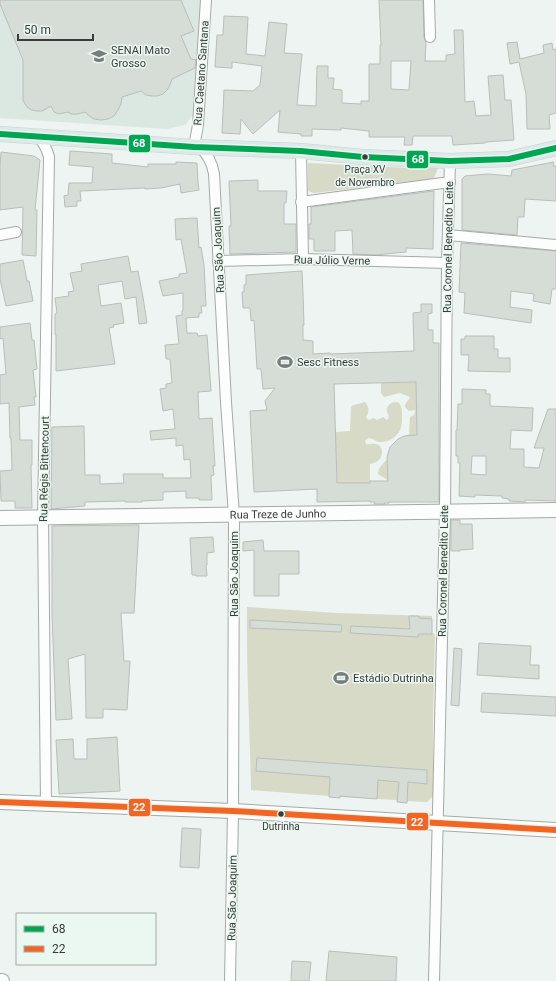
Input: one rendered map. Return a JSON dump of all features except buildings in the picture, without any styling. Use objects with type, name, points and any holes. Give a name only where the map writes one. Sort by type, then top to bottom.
[{"type":"main road","points":[[0,134],[363,157],[450,161],[509,159],[556,148]]},
{"type":"street","name":"Rua Caetano Santana","points":[[197,147],[206,0]]},
{"type":"street","points":[[429,0],[430,37]]},
{"type":"street","name":"Rua Régis Bittencourt","points":[[38,137],[47,149],[49,157],[43,517],[46,804]]},
{"type":"street","name":"Rua São Joaquim","points":[[197,147],[209,158],[214,174],[226,402],[234,515],[233,811],[230,981]]},
{"type":"street","points":[[301,152],[303,259]]},
{"type":"street","name":"Rua Coronel Benedito Leite","points":[[434,981],[445,511],[447,263],[450,161]]},
{"type":"street","points":[[302,202],[450,182]]},
{"type":"street","points":[[0,235],[16,232]]},
{"type":"street","points":[[448,235],[556,245]]},
{"type":"street","name":"Rua Júlio Verne","points":[[218,261],[303,259],[447,263]]},
{"type":"street","name":"Rua Treze de Junho","points":[[0,518],[556,510]]},
{"type":"street","points":[[0,802],[233,811],[556,830]]},
{"type":"shaded area","name":"SENAI Mato Grosso","points":[[0,0],[202,0],[195,112],[185,125],[167,129],[0,118]]},
{"type":"green space","points":[[308,163],[438,168],[434,178],[426,180],[314,193],[308,191]]},
{"type":"green space","points":[[416,382],[417,435],[406,436],[409,434],[410,417],[414,415],[415,410],[409,411],[405,407],[410,397],[400,393],[384,397],[381,393],[381,383]]},
{"type":"green space","points":[[365,402],[368,408],[366,417],[368,420],[374,418],[377,420],[383,417],[387,420],[389,416],[387,412],[388,406],[391,403],[398,402],[402,411],[402,425],[396,436],[385,442],[368,438],[365,441],[366,444],[379,445],[382,449],[379,460],[370,464],[370,483],[337,483],[335,432],[350,431],[351,406]]},
{"type":"green space","points":[[387,460],[389,481],[378,474],[382,464]]},
{"type":"green space","name":"Estádio Dutrinha","points":[[247,607],[337,613],[432,616],[432,633],[435,634],[433,796],[427,802],[407,801],[407,803],[397,802],[397,800],[340,798],[251,790]]},
{"type":"transit line","name":"68","points":[[0,134],[194,147],[301,151],[363,157],[450,161],[509,159],[556,148]]},
{"type":"transit line","name":"22","points":[[0,802],[233,811],[556,830]]},
{"type":"place","name":"SENAI Mato Grosso","points":[[99,56]]},
{"type":"place","name":"Praça XV de Novembro","points":[[365,157]]},
{"type":"place","name":"Sesc Fitness","points":[[285,362]]},
{"type":"place","name":"Estádio Dutrinha","points":[[341,678]]},
{"type":"place","name":"Dutrinha","points":[[281,814]]}]
